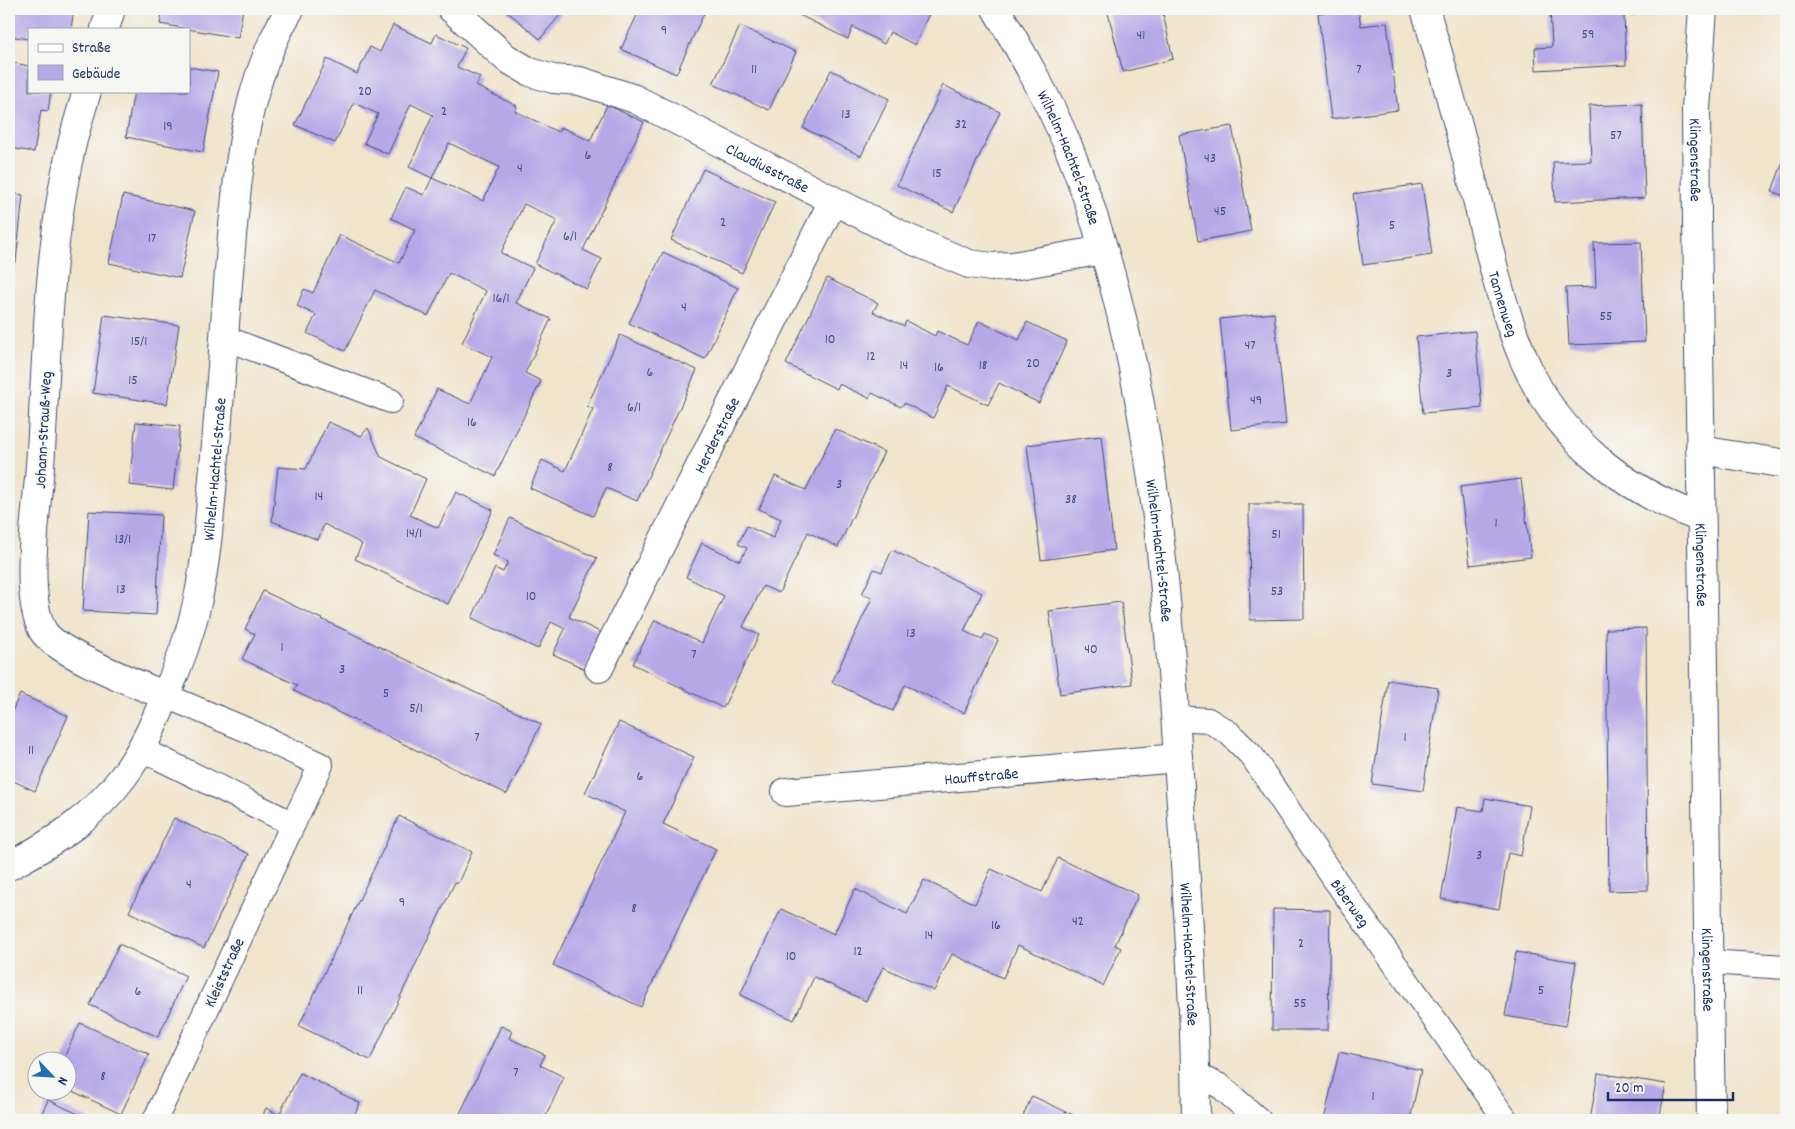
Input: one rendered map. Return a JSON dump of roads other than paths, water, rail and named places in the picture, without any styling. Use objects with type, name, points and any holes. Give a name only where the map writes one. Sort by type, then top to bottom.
[{"type":"street","points":[[105,28],[111,9]]},
{"type":"street","name":"Wilhelm-Hachtel-Straße","points":[[9,866],[74,828],[103,801],[124,776],[141,749],[166,696],[188,638],[197,603],[210,513],[237,186],[250,101],[262,64],[290,9]]},
{"type":"street","name":"Claudiusstraße","points":[[452,9],[506,58],[530,72],[553,79],[580,81],[635,99],[679,119],[907,238],[970,264],[992,267],[1013,266],[1103,250]]},
{"type":"street","name":"Wilhelm-Hachtel-Straße","points":[[996,9],[1056,120],[1083,189],[1103,250],[1121,316],[1150,463],[1176,718],[1189,918],[1196,1120]]},
{"type":"street","name":"Tannenweg","points":[[1425,9],[1453,106],[1499,285],[1525,362],[1543,398],[1571,433],[1603,464],[1634,488],[1668,506],[1701,518]]},
{"type":"street","name":"Klingenstraße","points":[[1703,9],[1696,109],[1711,1120]]},
{"type":"street","name":"Johann-Strauß-Weg","points":[[87,92],[70,154],[57,235],[47,350],[35,546],[34,610],[44,633],[61,646],[120,677],[166,696]]},
{"type":"street","name":"Herderstraße","points":[[600,668],[833,201]]},
{"type":"street","points":[[1700,450],[1786,464]]},
{"type":"street","name":"Hauffstraße","points":[[786,792],[1178,758]]},
{"type":"lane","points":[[225,338],[391,402]]},
{"type":"lane","name":"Kleiststraße","points":[[155,1120],[321,766],[247,730],[166,696]]},
{"type":"lane","name":"Biberweg","points":[[1176,718],[1208,720],[1229,733],[1252,756],[1333,877],[1506,1120]]},
{"type":"lane","points":[[141,749],[293,824]]},
{"type":"lane","points":[[1708,962],[1786,967]]},
{"type":"lane","points":[[1195,1075],[1220,1086],[1259,1120]]}]
